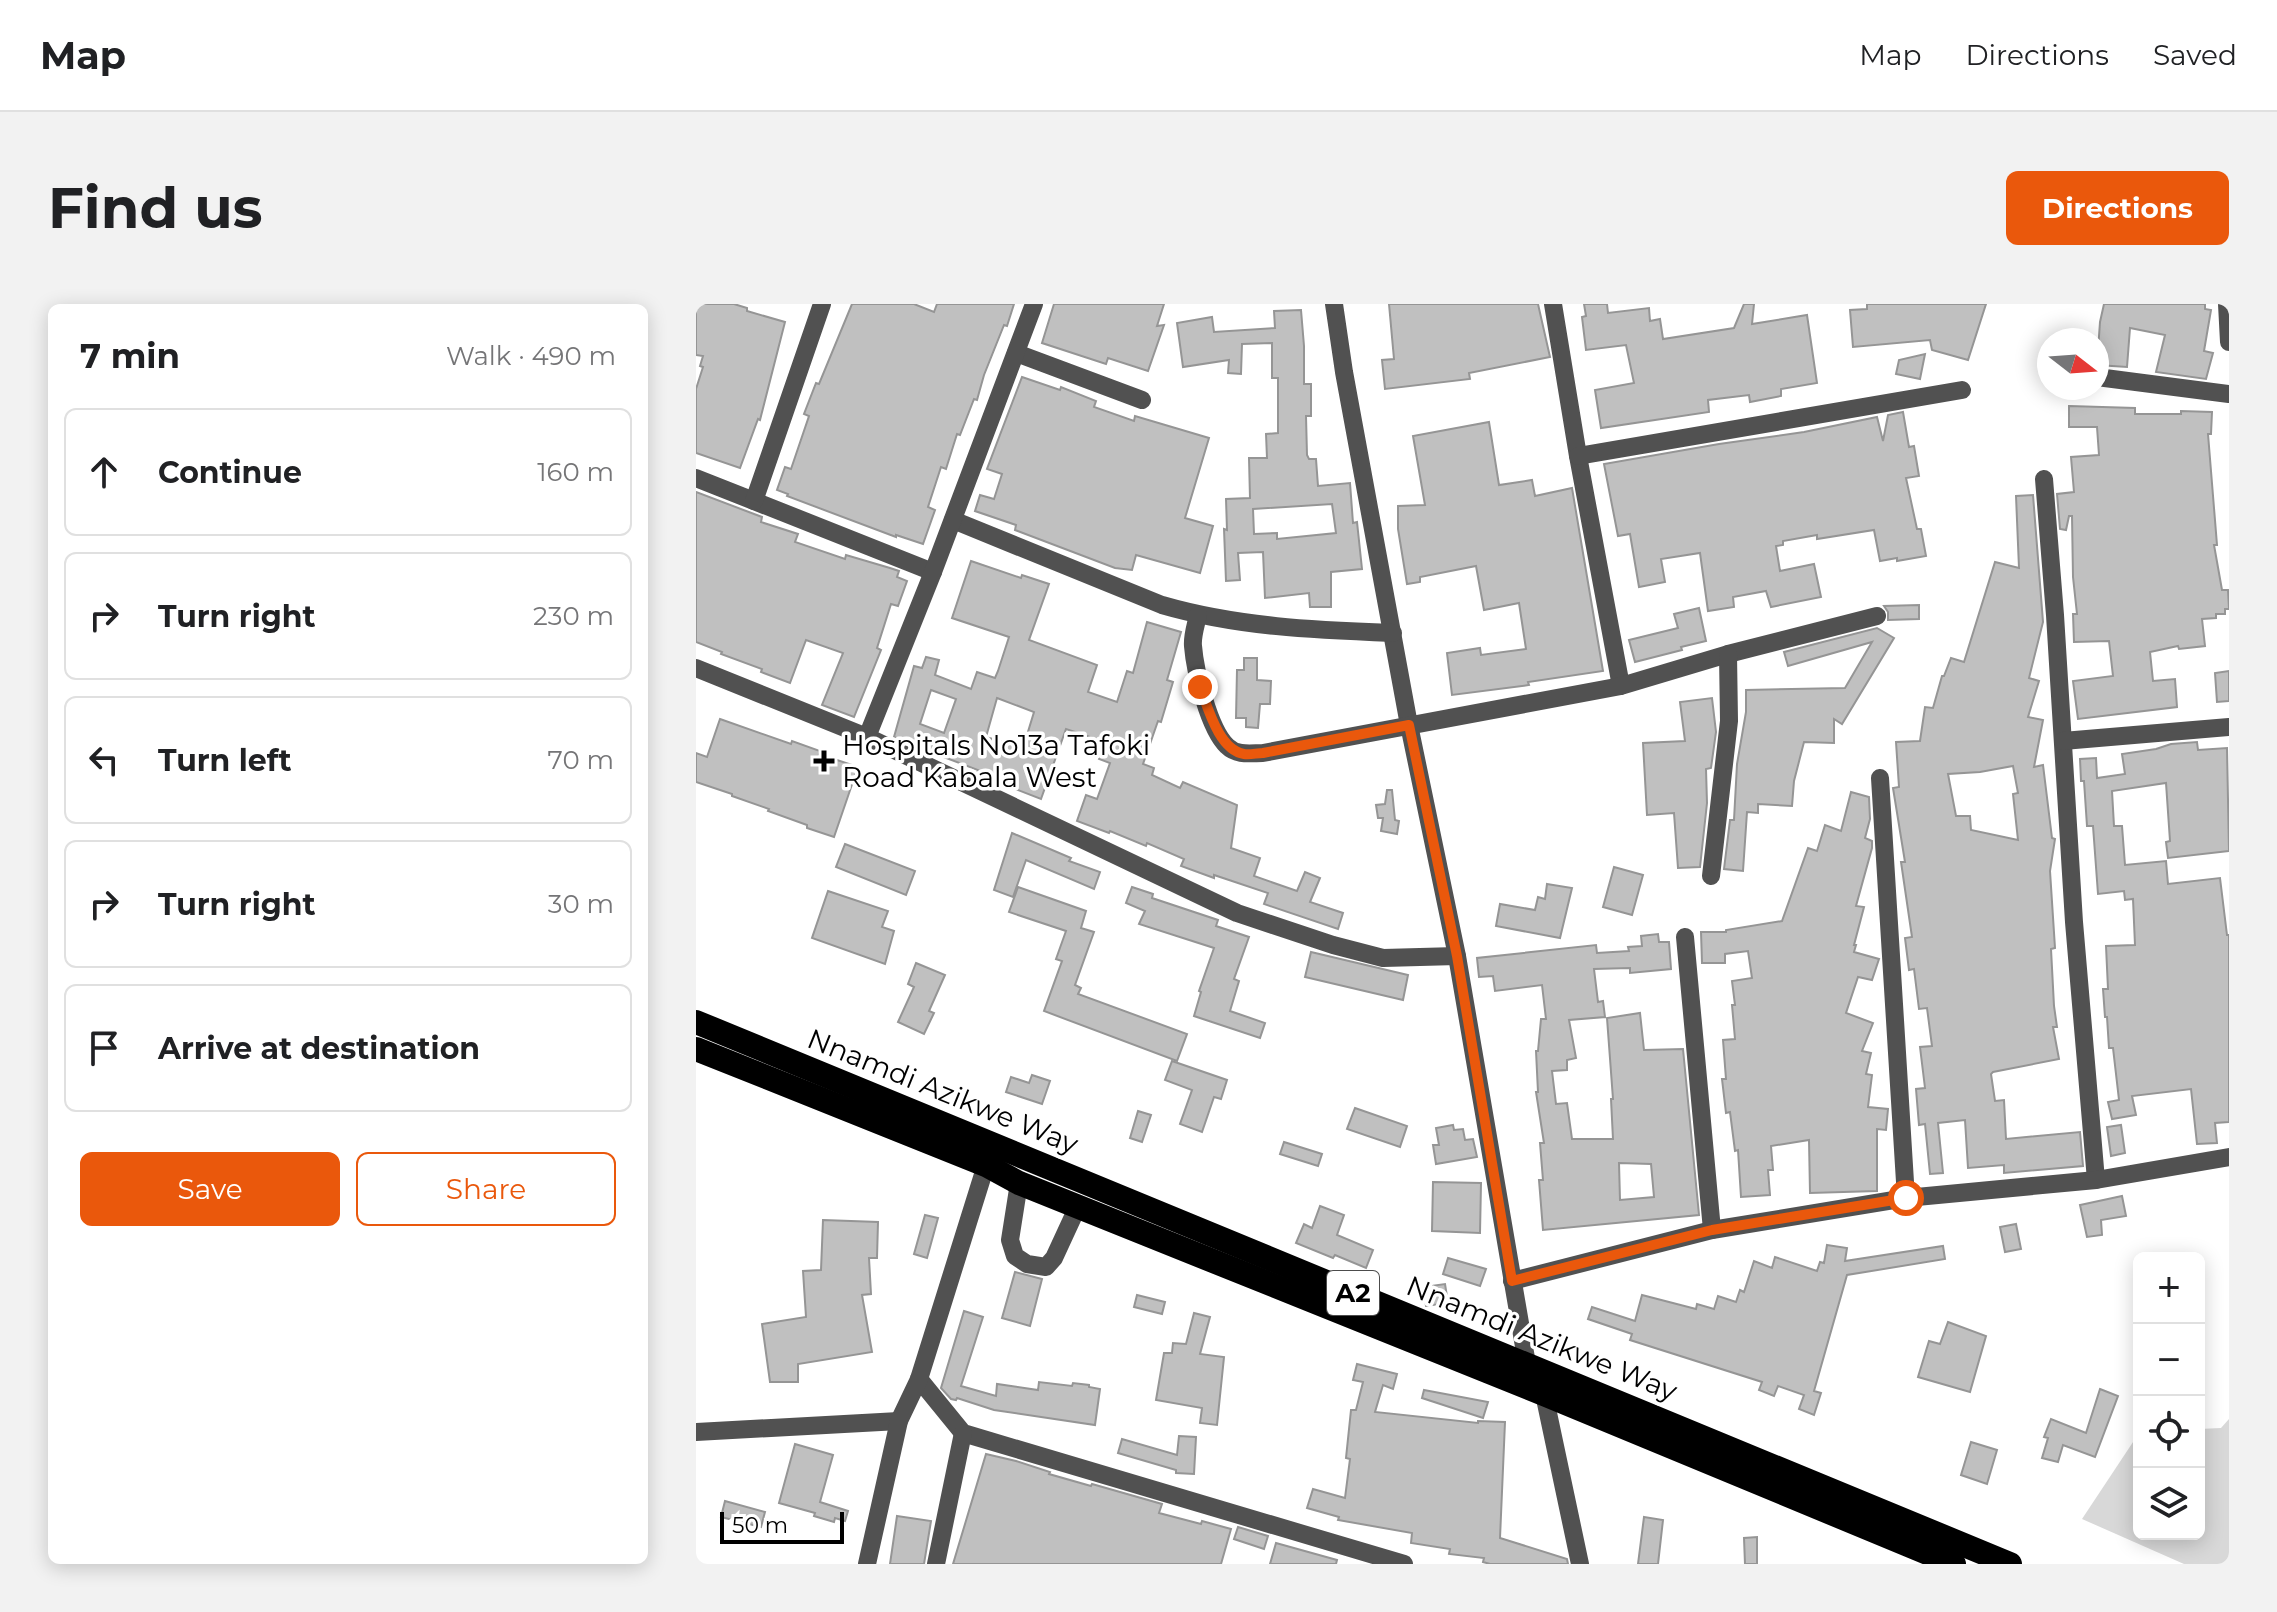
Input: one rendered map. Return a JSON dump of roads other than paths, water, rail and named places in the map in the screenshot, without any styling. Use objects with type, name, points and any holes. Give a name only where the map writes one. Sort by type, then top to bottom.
[{"type":"highway","name":"Nnamdi Azikwe Way","points":[[696,1022],[2010,1564]]},
{"type":"highway","name":"Nnamdi Azikwe Way","points":[[696,1049],[986,1165],[1019,1183],[1544,1394],[1954,1564]]},
{"type":"street","points":[[754,501],[822,304]]},
{"type":"street","points":[[867,737],[1034,304]]},
{"type":"street","points":[[1334,304],[1409,725],[1457,956],[1527,1364]]},
{"type":"street","points":[[1553,304],[1621,686]]},
{"type":"street","points":[[2227,304],[2229,342]]},
{"type":"street","points":[[1016,353],[1142,400]]},
{"type":"street","points":[[2109,379],[2229,394]]},
{"type":"street","points":[[1578,456],[1962,390]]},
{"type":"street","points":[[696,478],[933,572]]},
{"type":"street","points":[[2044,479],[2074,922],[2096,1180]]},
{"type":"street","points":[[953,520],[1162,605],[1198,615],[1285,628],[1393,633]]},
{"type":"street","points":[[1198,615],[1192,643],[1200,687],[1214,723],[1228,747],[1243,754],[1263,753],[1621,686],[1728,654],[1877,616]]},
{"type":"street","points":[[1711,876],[1729,721],[1728,654]]},
{"type":"street","points":[[696,668],[867,737],[1237,913],[1383,958],[1457,956]]},
{"type":"street","points":[[2063,741],[2229,727]]},
{"type":"street","points":[[1880,778],[1906,1198]]},
{"type":"street","points":[[1685,937],[1712,1230]]},
{"type":"street","points":[[1512,1281],[1712,1230],[1906,1198],[2096,1180],[2229,1157]]},
{"type":"street","points":[[867,1564],[899,1421],[919,1379],[986,1165]]},
{"type":"street","points":[[1019,1183],[1010,1240],[1015,1256],[1027,1264],[1046,1267],[1054,1258],[1078,1206]]},
{"type":"street","points":[[919,1379],[963,1433],[1404,1564]]},
{"type":"street","points":[[1544,1394],[1580,1564]]},
{"type":"street","points":[[696,1432],[899,1421]]},
{"type":"street","points":[[936,1564],[963,1433]]},
{"type":"place","name":"Hospitals No13a Tafoki Road Kabala West","points":[[824,761]]}]
